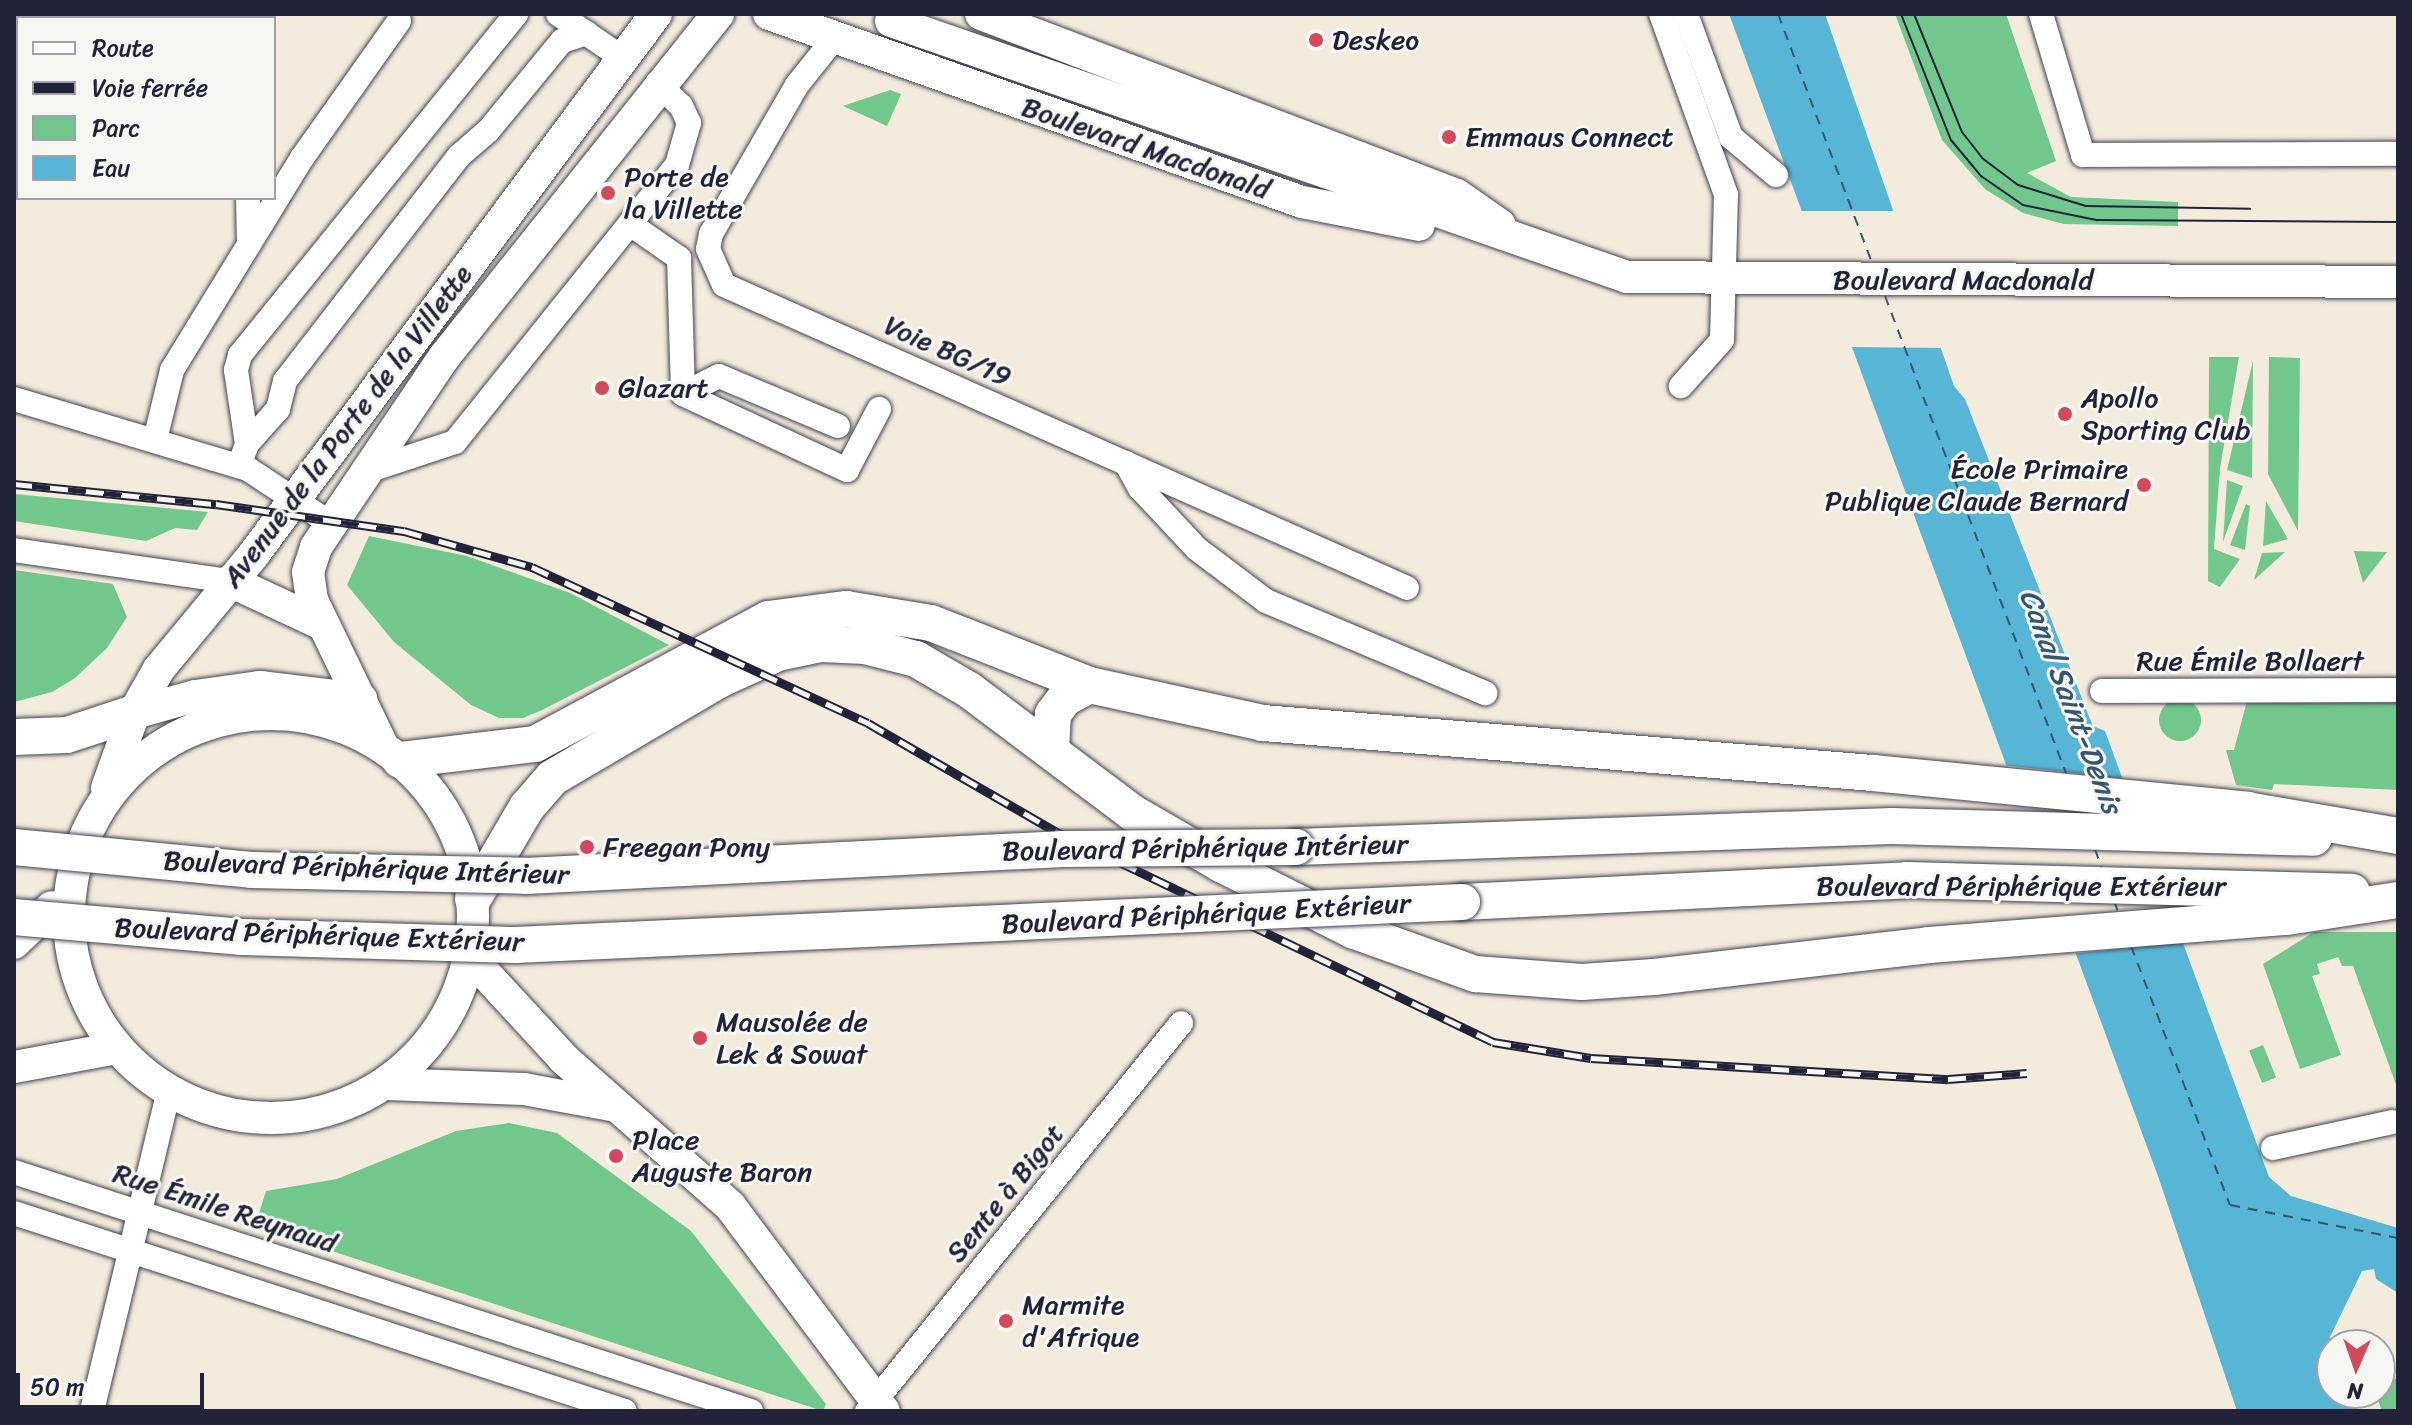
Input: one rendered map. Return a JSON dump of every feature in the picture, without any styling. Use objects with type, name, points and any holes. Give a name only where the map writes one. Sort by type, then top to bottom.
[{"type":"highway","points":[[392,753],[535,744],[753,626],[825,610],[874,611],[931,623],[1089,685],[1263,723],[1873,773],[2253,825],[2398,836]]},
{"type":"highway","points":[[473,899],[527,807],[552,778],[719,680],[799,647],[865,646],[916,659],[969,690],[1133,813],[1221,864],[1352,930],[1475,974],[1582,982],[1639,978],[2281,903]]},
{"type":"highway","points":[[1051,751],[1053,714],[1065,698],[1089,685]]},
{"type":"highway","points":[[14,737],[67,735],[134,713]]},
{"type":"highway","name":"Boulevard Périphérique Intérieur","points":[[14,847],[251,870],[526,876],[1063,849],[1296,847],[1892,826],[2253,825]]},
{"type":"highway","name":"Boulevard Périphérique Extérieur","points":[[14,917],[242,937],[515,945],[1907,880],[2281,903],[2398,897]]},
{"type":"main road","name":"Avenue de la Porte de la Villette","points":[[99,808],[134,713],[159,669],[295,500],[656,14]]},
{"type":"main road","name":"Avenue de la Porte de la Villette","points":[[392,753],[322,624],[308,572],[331,524],[445,356],[657,83],[718,14]]},
{"type":"main road","name":"Boulevard Macdonald","points":[[769,14],[838,27],[1302,202],[1532,248]]},
{"type":"main road","name":"Boulevard Macdonald","points":[[981,14],[1457,195],[1532,248]]},
{"type":"main road","name":"Boulevard Macdonald","points":[[891,21],[1532,248],[1627,277],[2398,282]]},
{"type":"main road","points":[[624,59],[657,83]]},
{"type":"main road","points":[[230,581],[322,624]]},
{"type":"main road","points":[[134,713],[260,687],[361,699]]},
{"type":"main road","points":[[293,715],[324,721],[392,753],[443,808],[465,857],[473,899],[470,957],[461,987],[431,1041],[386,1084],[334,1109],[278,1119],[221,1113],[169,1091],[117,1048],[90,1008],[77,975],[69,939],[69,891],[77,856],[99,808],[142,760],[168,741],[228,718],[293,715]]},
{"type":"main road","points":[[14,943],[69,891]]},
{"type":"main road","points":[[470,957],[616,1106],[730,1206],[875,1408]]},
{"type":"main road","points":[[14,1067],[117,1048]]},
{"type":"main road","points":[[386,1084],[524,1089],[616,1106]]},
{"type":"street","points":[[243,455],[236,370],[240,355],[516,14]]},
{"type":"street","points":[[558,14],[624,59]]},
{"type":"street","points":[[1661,14],[1726,195],[1727,280],[1722,340],[1681,386]]},
{"type":"street","points":[[1686,14],[1731,137],[1776,175]]},
{"type":"street","points":[[2041,14],[2083,155],[2398,154]]},
{"type":"street","points":[[155,440],[172,370],[302,158],[399,21]]},
{"type":"street","name":"Voie BG/19","points":[[838,27],[797,85],[711,234],[708,249],[724,285],[1407,588]]},
{"type":"street","points":[[243,455],[278,409],[285,381],[459,156],[488,131],[562,41],[587,33]]},
{"type":"street","name":"Avenue de la Porte de la Villette","points":[[370,470],[455,442],[630,224],[686,146],[687,117],[657,83]]},
{"type":"street","points":[[248,200],[249,244]]},
{"type":"street","points":[[630,224],[679,258],[683,394]]},
{"type":"street","points":[[683,394],[719,376],[838,426]]},
{"type":"street","points":[[683,394],[847,470],[879,409]]},
{"type":"street","points":[[14,399],[155,440],[243,455],[295,500],[331,524]]},
{"type":"street","points":[[1126,463],[1140,488],[1197,549],[1266,601],[1485,693]]},
{"type":"street","points":[[14,550],[230,581]]},
{"type":"street","name":"Rue Émile Bollaert","points":[[2102,691],[2398,690]]},
{"type":"street","name":"Sente à Bigot","points":[[875,1408],[1181,1023]]},
{"type":"street","points":[[92,1411],[169,1091]]},
{"type":"street","points":[[2273,1148],[2393,1122]]},
{"type":"street","name":"Rue Émile Reynaud","points":[[14,1172],[751,1411]]},
{"type":"street","points":[[14,1213],[625,1411]]},
{"type":"street","points":[[405,1339],[417,1302]]},
{"type":"green space","points":[[1895,14],[2006,14],[2056,161],[2027,173],[2071,197],[2178,202],[2178,226],[2064,224],[2023,213],[1985,189],[1942,140]]},
{"type":"green space","points":[[890,90],[901,94],[887,126],[843,106]]},
{"type":"green space","points":[[2209,357],[2239,357],[2220,468],[2214,549],[2240,559],[2220,587],[2208,581]]},
{"type":"green space","points":[[2269,357],[2300,358],[2298,531],[2268,474]]},
{"type":"green space","points":[[2253,361],[2252,478],[2227,470]]},
{"type":"green space","points":[[2227,480],[2243,486],[2223,542]]},
{"type":"green space","points":[[14,494],[208,512],[197,530],[175,528],[146,541],[14,521]]},
{"type":"green space","points":[[2266,501],[2288,539],[2263,546]]},
{"type":"green space","points":[[2246,504],[2250,506],[2245,550],[2230,545]]},
{"type":"green space","points":[[369,536],[467,556],[570,593],[669,645],[542,710],[523,718],[499,718],[471,705],[394,642],[347,585]]},
{"type":"green space","points":[[2354,551],[2387,552],[2363,583]]},
{"type":"green space","points":[[2285,552],[2254,580],[2262,553]]},
{"type":"green space","points":[[14,570],[113,584],[127,617],[107,648],[75,678],[52,692],[14,702]]},
{"type":"green space","points":[[2180,699],[2195,705],[2201,720],[2195,735],[2180,741],[2165,735],[2159,720],[2165,705]]},
{"type":"green space","points":[[2247,701],[2398,702],[2398,790],[2274,784],[2272,790],[2236,785],[2226,750],[2234,750]]},
{"type":"green space","points":[[2314,932],[2398,932],[2398,1090],[2353,966],[2342,966],[2338,957],[2317,964],[2320,974],[2312,976],[2341,1055],[2300,1069],[2263,964]]},
{"type":"green space","points":[[2263,1045],[2276,1077],[2262,1083],[2249,1051]]},
{"type":"green space","points":[[509,1123],[557,1133],[691,1231],[826,1404],[823,1411],[255,1226],[266,1191],[337,1179],[456,1131]]},
{"type":"green space","points":[[2396,1379],[2398,1411],[2382,1411],[2396,1409]]},
{"type":"water","name":"Canal Saint-Denis","points":[[1729,14],[1825,14],[1954,386],[1965,399],[2093,726],[2105,731],[2269,1177],[2291,1196],[2398,1228],[2398,1293],[2376,1279],[2374,1269],[2362,1271],[2334,1329],[2316,1329],[2316,1409],[2357,1411],[2237,1411],[2159,1179]]},
{"type":"pier","points":[[1798,211],[1898,211],[1945,348],[1848,347]]},
{"type":"pier","points":[[2002,765],[2127,779],[2187,942],[2070,954]]},
{"type":"ferry route","points":[[1778,14],[1872,263]]},
{"type":"ferry route","points":[[1885,296],[2067,776]]},
{"type":"ferry route","points":[[2095,849],[2102,869]]},
{"type":"ferry route","points":[[2114,901],[2119,914]]},
{"type":"ferry route","points":[[2131,946],[2230,1205],[2398,1238]]},
{"type":"tram line","points":[[1901,14],[1951,140],[1981,176],[2023,205],[2097,220],[2398,222]]},
{"type":"tram line","points":[[1914,14],[1962,132],[1982,158],[2018,185],[2086,206],[2250,209]]},
{"type":"railway","points":[[14,484],[216,504],[404,531],[532,567],[868,723],[1055,831],[1493,1042],[1591,1058],[1948,1079],[2027,1073]]},
{"type":"place","name":"Deskeo","points":[[1316,40]]},
{"type":"place","name":"Emmaus Connect","points":[[1449,137]]},
{"type":"place","name":"Porte de la Villette","points":[[608,193]]},
{"type":"place","name":"Glazart","points":[[602,388]]},
{"type":"place","name":"Apollo Sporting Club","points":[[2065,414]]},
{"type":"place","name":"École Primaire Publique Claude Bernard","points":[[2144,485]]},
{"type":"place","name":"Freegan Pony","points":[[587,847]]},
{"type":"place","name":"Mausolée de Lek & Sowat","points":[[700,1038]]},
{"type":"place","name":"Place Auguste Baron","points":[[616,1156]]},
{"type":"place","name":"Marmite d'Afrique","points":[[1006,1321]]}]
